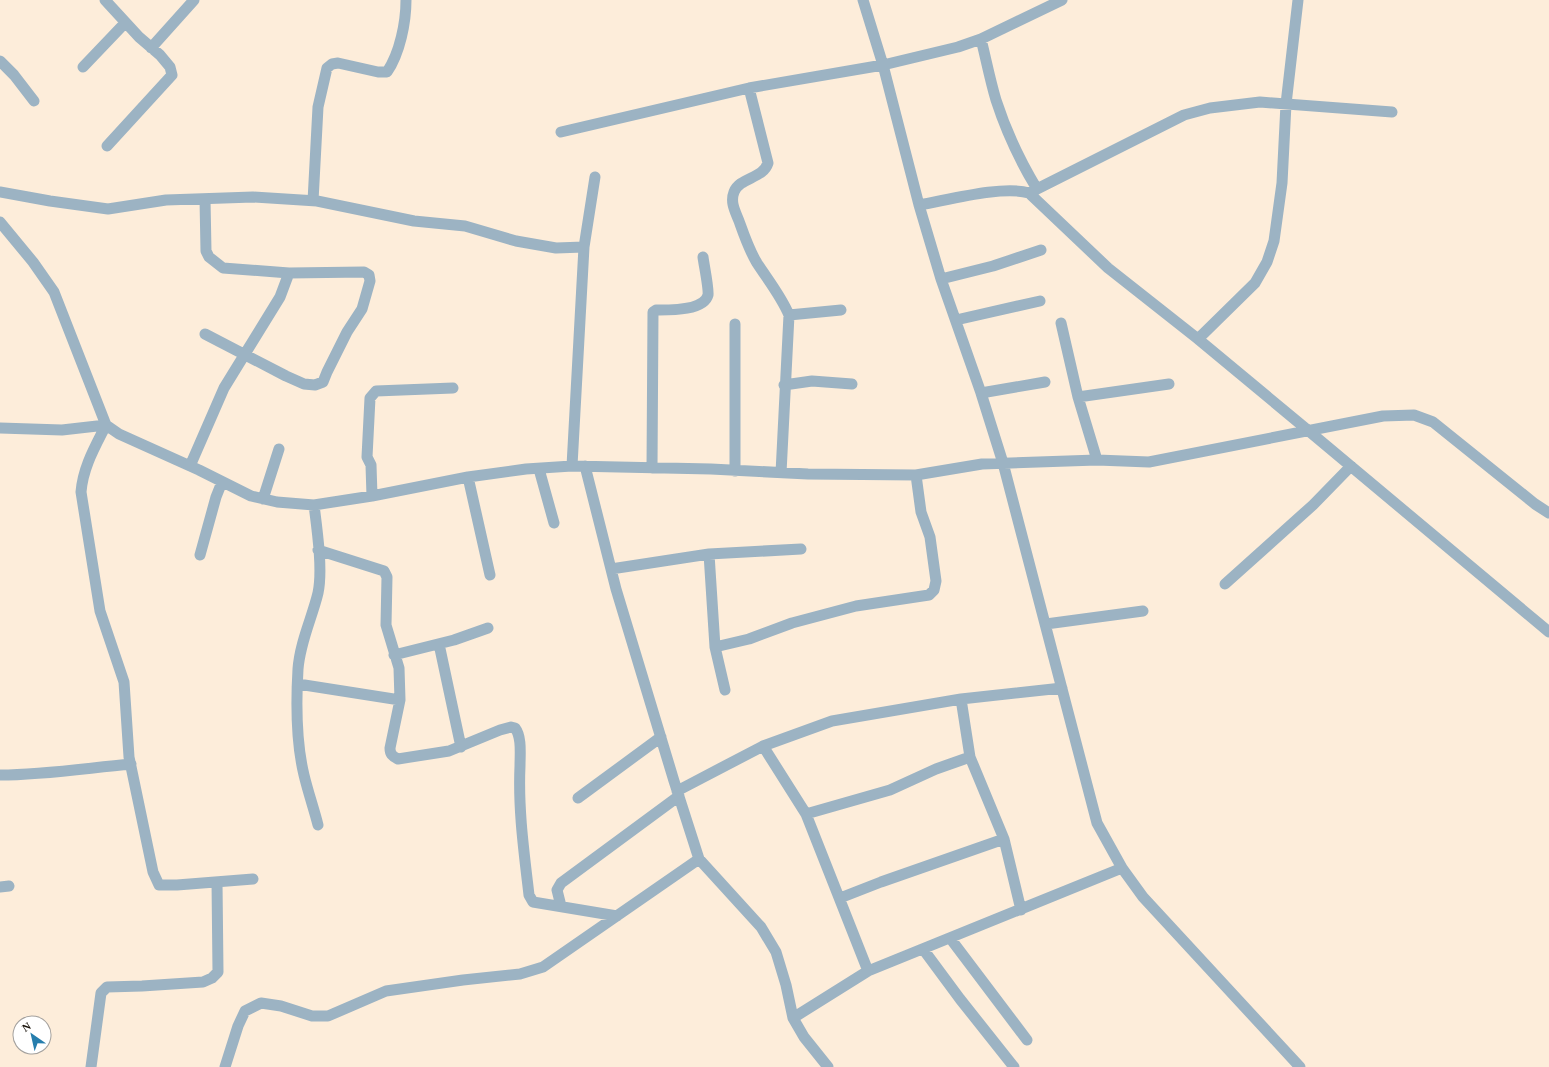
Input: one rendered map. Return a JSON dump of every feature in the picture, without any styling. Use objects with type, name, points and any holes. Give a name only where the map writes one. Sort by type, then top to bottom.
[{"type":"street","points":[[105,0],[139,38],[170,66],[172,75],[107,146]]},
{"type":"street","points":[[151,48],[194,0]]},
{"type":"street","points":[[313,201],[318,107],[327,68],[332,64],[338,63],[378,72],[387,72],[392,65],[406,17],[406,0]]},
{"type":"street","points":[[863,0],[883,65],[919,205],[941,279],[981,393],[1003,463],[1097,823],[1122,868],[1143,897],[1300,1067]]},
{"type":"street","points":[[561,132],[749,88],[883,65],[958,47],[981,39],[1062,0]]},
{"type":"street","points":[[1198,339],[1255,282],[1267,262],[1274,241],[1282,183],[1286,104],[1298,0]]},
{"type":"street","points":[[83,67],[125,23]]},
{"type":"street","points":[[981,39],[995,98],[1033,191],[1108,268],[1198,339],[1549,632]]},
{"type":"street","points":[[0,61],[14,74],[34,101]]},
{"type":"street","points":[[749,88],[768,163],[763,172],[740,184],[735,190],[732,204],[756,262],[783,302],[788,315],[781,473]]},
{"type":"street","points":[[919,205],[997,191],[1033,191],[1184,115],[1210,108],[1260,102],[1392,112]]},
{"type":"street","points":[[572,466],[584,247],[595,177]]},
{"type":"street","points":[[0,192],[50,202],[108,209],[166,200],[253,197],[313,201],[414,220],[465,226],[516,240],[549,246],[584,247]]},
{"type":"street","points":[[204,199],[206,251],[209,257],[223,268],[289,273],[364,272],[368,275],[370,281],[362,309],[347,332],[323,382],[315,385],[304,384],[286,376],[205,334]]},
{"type":"street","points":[[0,222],[33,262],[54,292],[106,426],[86,466],[81,492],[100,611],[124,682],[131,764],[153,872],[159,885],[253,879]]},
{"type":"street","points":[[941,279],[993,266],[1041,250]]},
{"type":"street","points":[[652,468],[654,312],[656,310],[687,309],[705,301],[708,294],[703,257]]},
{"type":"street","points":[[190,466],[224,388],[280,297],[289,273]]},
{"type":"street","points":[[956,320],[1040,301]]},
{"type":"street","points":[[788,315],[841,310]]},
{"type":"street","points":[[1062,323],[1078,397],[1097,460]]},
{"type":"street","points":[[735,324],[735,470]]},
{"type":"street","points":[[784,385],[812,381],[852,384]]},
{"type":"street","points":[[981,393],[1045,382]]},
{"type":"street","points":[[1078,397],[1168,384]]},
{"type":"street","points":[[372,496],[371,465],[368,457],[370,398],[372,394],[376,392],[453,388]]},
{"type":"street","points":[[0,428],[62,430],[106,426],[119,434],[190,466],[251,496],[276,502],[314,505],[372,496],[468,477],[572,466],[735,470],[808,474],[916,475],[982,464],[1097,460],[1149,462],[1310,432],[1383,416],[1414,415],[1433,422],[1535,504],[1549,513]]},
{"type":"street","points":[[263,499],[279,449]]},
{"type":"street","points":[[585,466],[611,569],[678,794],[700,859],[761,927],[776,952],[786,985],[793,1018],[804,1037],[828,1067]]},
{"type":"street","points":[[1225,584],[1313,505],[1351,466]]},
{"type":"street","points":[[539,469],[554,523]]},
{"type":"street","points":[[715,647],[749,639],[792,623],[856,606],[929,595],[934,590],[936,581],[930,537],[921,512],[916,475]]},
{"type":"street","points":[[468,477],[490,575]]},
{"type":"street","points":[[200,556],[216,497],[222,482]]},
{"type":"street","points":[[314,505],[318,550],[318,591],[304,637],[298,668],[298,738],[304,775],[318,825]]},
{"type":"street","points":[[611,569],[709,554],[801,549]]},
{"type":"street","points":[[318,550],[384,571],[387,577],[386,625],[399,668],[400,700],[390,753],[398,759],[449,752],[511,727],[515,728],[519,733],[519,794],[529,895],[533,902],[617,916]]},
{"type":"street","points":[[709,554],[715,647],[725,690]]},
{"type":"street","points":[[1046,624],[1143,611]]},
{"type":"street","points":[[394,655],[454,640],[488,628]]},
{"type":"street","points":[[440,644],[461,747]]},
{"type":"street","points":[[298,684],[400,700]]},
{"type":"street","points":[[561,906],[557,890],[561,883],[678,794],[763,746],[832,721],[962,699],[1062,688]]},
{"type":"street","points":[[962,699],[970,757],[1004,839],[1021,910]]},
{"type":"street","points":[[578,798],[661,737]]},
{"type":"street","points":[[763,746],[806,814],[868,971]]},
{"type":"street","points":[[806,814],[890,790],[936,769],[970,757]]},
{"type":"street","points":[[0,775],[42,774],[131,764]]},
{"type":"street","points":[[840,898],[1004,839]]},
{"type":"street","points":[[225,1067],[238,1026],[245,1011],[260,1003],[281,1006],[312,1016],[328,1016],[386,991],[463,980],[520,974],[544,967],[700,859]]},
{"type":"street","points":[[793,1018],[868,971],[1122,868]]},
{"type":"street","points":[[91,1067],[101,992],[107,987],[204,982],[212,978],[218,972],[217,882]]},
{"type":"street","points":[[950,938],[1027,1040]]},
{"type":"street","points":[[923,949],[960,999],[1014,1067]]}]
